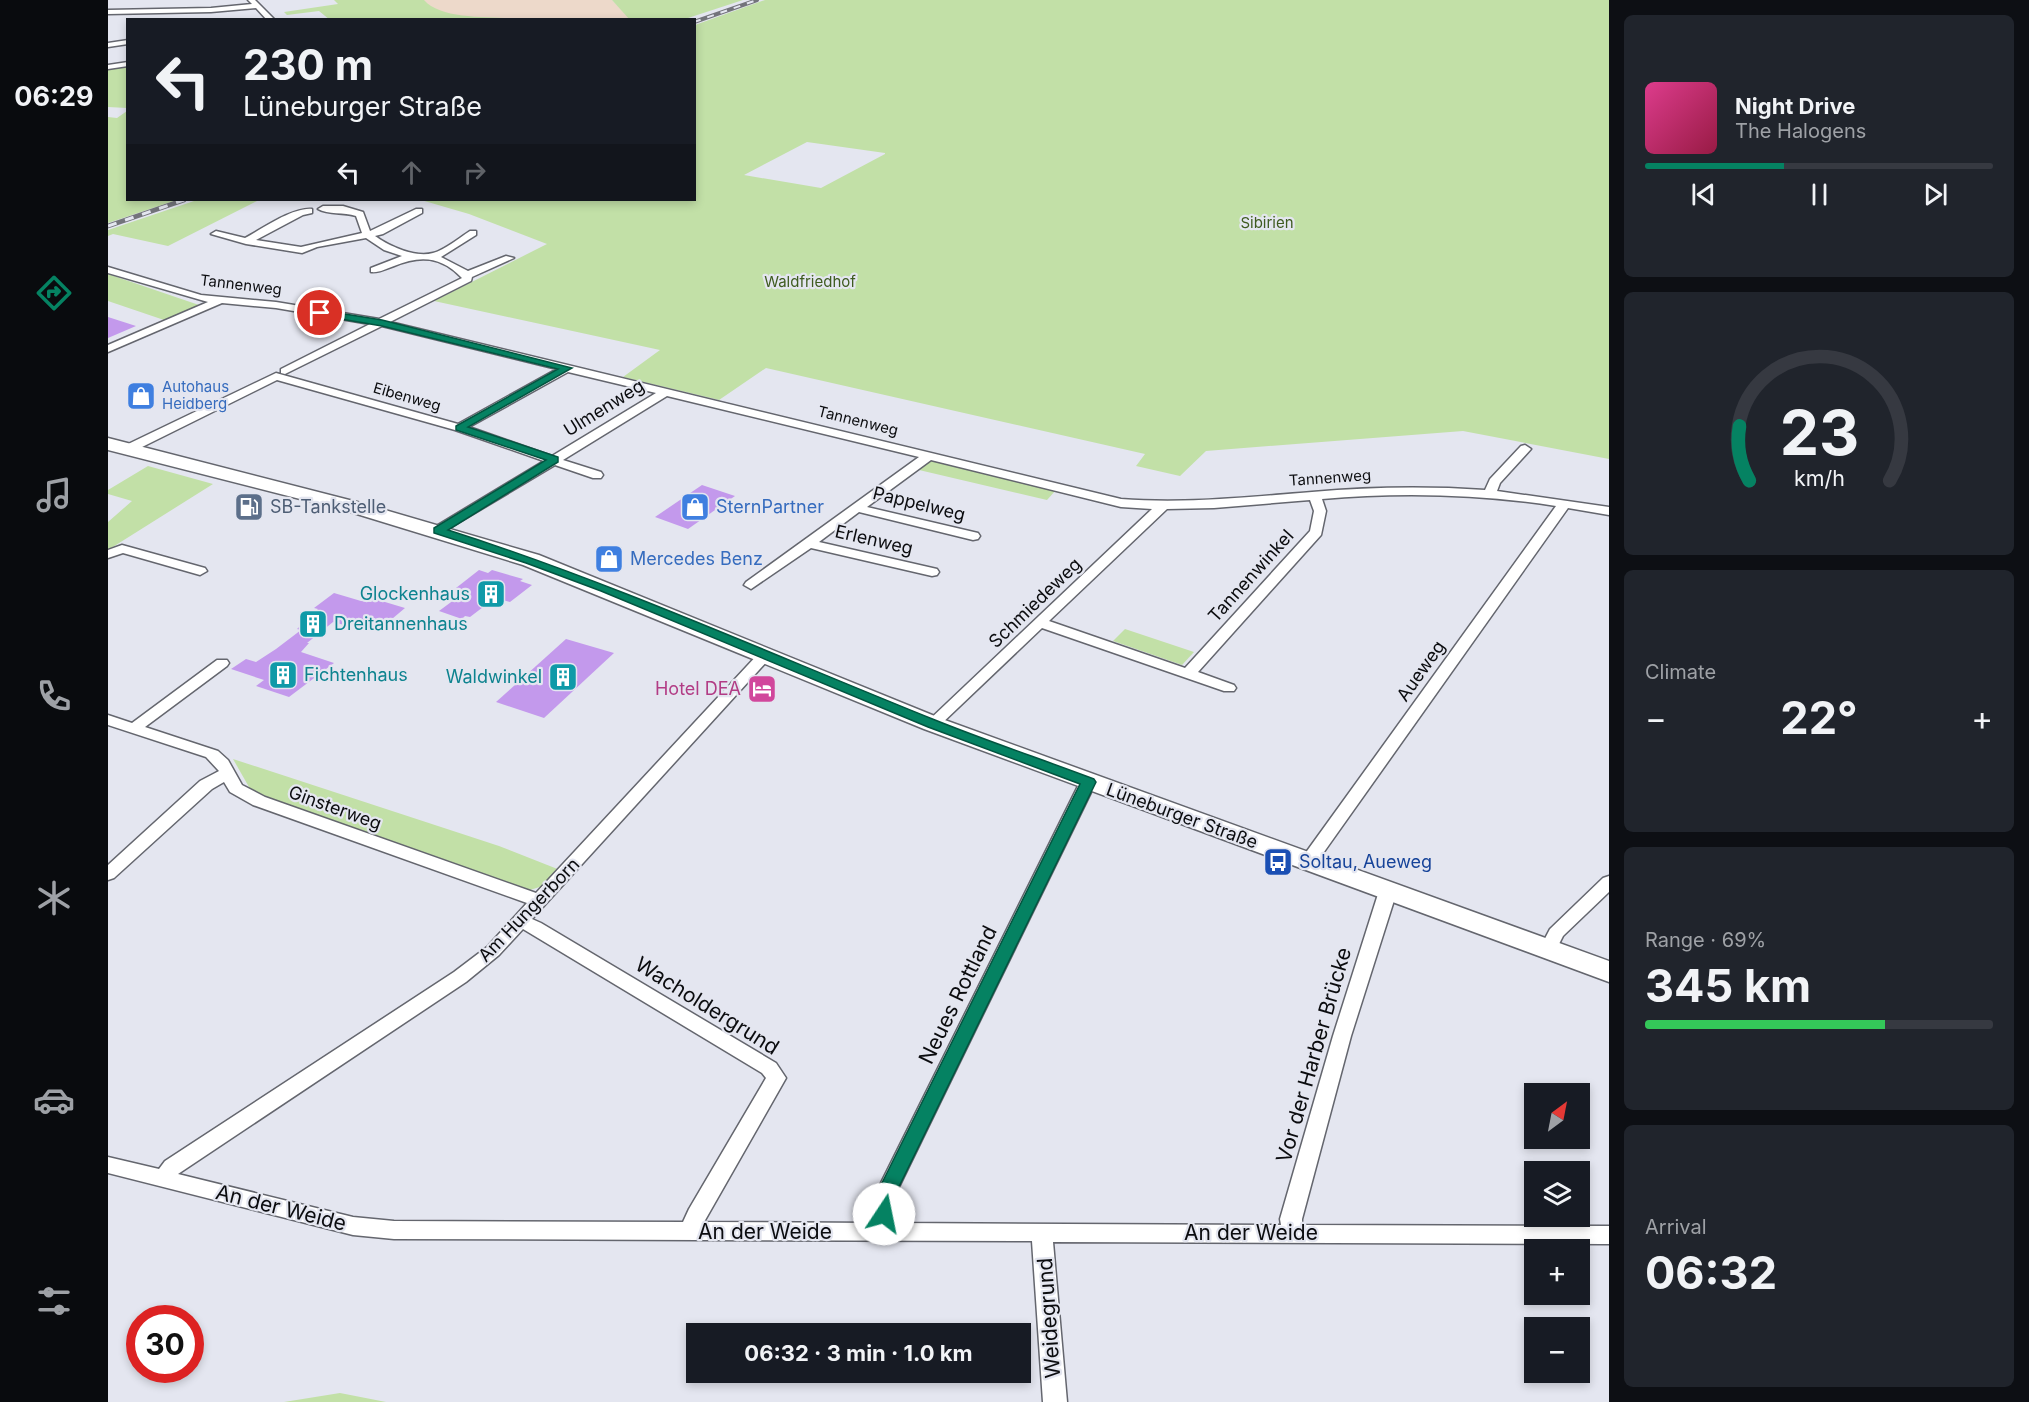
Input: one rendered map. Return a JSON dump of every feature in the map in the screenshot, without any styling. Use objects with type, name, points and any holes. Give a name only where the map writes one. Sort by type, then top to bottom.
[{"type":"main road","name":"Lüneburger Straße","points":[[118,447],[438,531],[568,574],[933,724],[1609,972]]},
{"type":"street","points":[[251,0],[270,18]]},
{"type":"street","points":[[109,10],[211,10],[257,6]]},
{"type":"street","points":[[108,45],[126,42]]},
{"type":"street","points":[[108,67],[126,64]]},
{"type":"street","points":[[246,241],[318,206],[360,214],[360,226],[367,236],[393,251],[433,257],[467,275],[509,258]]},
{"type":"street","points":[[216,234],[302,250],[314,245],[380,232],[419,211]]},
{"type":"street","points":[[433,257],[472,233]]},
{"type":"street","points":[[375,270],[412,255]]},
{"type":"street","name":"Tannenweg","points":[[108,270],[187,295],[220,301],[276,305],[382,323],[1121,503],[1162,507],[1392,491],[1490,493],[1564,502],[1609,511]]},
{"type":"street","points":[[118,447],[280,373],[382,323],[463,283],[467,275]]},
{"type":"street","points":[[108,349],[220,301]]},
{"type":"street","points":[[459,428],[567,368]]},
{"type":"street","name":"Eibenweg","points":[[280,373],[459,428],[597,475]]},
{"type":"street","name":"Ulmenweg","points":[[438,531],[666,391]]},
{"type":"street","points":[[1490,493],[1494,482],[1525,449]]},
{"type":"street","points":[[751,585],[928,456]]},
{"type":"street","name":"Tannenwinkel","points":[[1188,675],[1316,532],[1320,511],[1314,495]]},
{"type":"street","name":"Aueweg","points":[[1308,862],[1564,502]]},
{"type":"street","name":"Schmiedeweg","points":[[933,724],[1162,507]]},
{"type":"street","name":"Pappelweg","points":[[857,508],[973,536]]},
{"type":"street","name":"Erlenweg","points":[[808,543],[932,572]]},
{"type":"street","points":[[108,554],[122,549],[200,571]]},
{"type":"street","points":[[1040,623],[1229,688]]},
{"type":"street","name":"Am Hungerborn","points":[[163,1179],[172,1167],[459,977],[493,951],[765,656]]},
{"type":"street","points":[[108,734],[129,727],[222,663]]},
{"type":"street","name":"Ginsterweg","points":[[108,720],[212,754],[228,773],[236,788],[259,801],[541,901]]},
{"type":"street","points":[[108,874],[206,785],[228,773]]},
{"type":"street","name":"Neues Rottland","points":[[884,1232],[885,1195],[1088,782]]},
{"type":"street","points":[[1548,950],[1556,933],[1609,882]]},
{"type":"street","name":"Vor der Harber Brücke","points":[[1292,1233],[1291,1219],[1342,1036],[1388,891]]},
{"type":"street","name":"Wacholdergrund","points":[[521,922],[535,927],[769,1068],[776,1078],[696,1215],[691,1232]]},
{"type":"street","name":"An der Weide","points":[[108,1165],[353,1226],[394,1230],[1609,1235]]},
{"type":"street","name":"Weidegrund","points":[[1042,1233],[1055,1402]]},
{"type":"shaded area","points":[[411,0],[612,0],[629,18],[434,18]]},
{"type":"green space","points":[[334,0],[424,0],[432,7],[456,14],[505,18],[328,18],[319,11],[287,15],[284,12],[338,4]]},
{"type":"green space","points":[[612,0],[743,0],[688,18],[628,18]]},
{"type":"green space","name":"Sibirien","points":[[765,0],[1609,0],[1609,459],[1463,431],[1206,451],[1180,476],[1136,466],[1145,454],[766,368],[719,400],[623,377],[660,350],[434,301],[547,244],[469,214],[424,201],[696,201],[696,25]],"holes":[[[807,142],[885,154],[821,188],[744,175]]]},
{"type":"green space","points":[[126,66],[126,108],[108,107],[108,68]]},
{"type":"green space","points":[[126,112],[126,201],[174,201],[108,223],[108,117],[117,118]]},
{"type":"green space","points":[[194,201],[257,201],[168,246],[113,234],[108,236],[108,230]]},
{"type":"green space","points":[[108,274],[199,305],[164,320],[108,301]]},
{"type":"green space","points":[[932,460],[1056,490],[1047,500],[919,470]]},
{"type":"green space","points":[[148,466],[213,484],[108,550],[108,522],[132,501],[108,494],[108,490]]},
{"type":"green space","points":[[1125,629],[1194,652],[1182,665],[1113,641]]},
{"type":"green space","points":[[233,759],[499,846],[560,870],[546,885],[530,890],[253,794]]},
{"type":"green space","points":[[340,1393],[386,1402],[284,1402]]},
{"type":"building","points":[[108,317],[136,326],[108,338]]},
{"type":"building","name":"SternPartner","points":[[702,485],[735,496],[688,529],[655,517]]},
{"type":"building","name":"Glockenhaus","points":[[479,570],[488,573],[492,570],[523,579],[520,581],[532,585],[510,602],[495,598],[470,617],[465,616],[462,619],[439,611],[466,591],[456,588]]},
{"type":"building","points":[[334,593],[361,601],[371,602],[375,599],[405,608],[386,624],[349,621],[344,625],[333,622],[307,643],[309,643],[301,652],[334,663],[289,697],[256,686],[264,680],[231,669],[246,659],[256,662],[276,649],[301,630],[297,629],[318,609],[314,608]]},
{"type":"building","name":"Waldwinkel","points":[[566,639],[614,653],[544,718],[496,702]]},
{"type":"railway","points":[[696,21],[757,0]]},
{"type":"railway","points":[[108,226],[181,201]]},
{"type":"place","name":"Autohaus Heidberg","points":[[141,396]]},
{"type":"place","name":"SB-Tankstelle","points":[[249,507]]},
{"type":"place","name":"SternPartner","points":[[695,507]]},
{"type":"place","name":"Mercedes Benz","points":[[609,559]]},
{"type":"place","name":"Glockenhaus","points":[[491,594]]},
{"type":"place","name":"Dreitannenhaus","points":[[313,624]]},
{"type":"place","name":"Fichtenhaus","points":[[283,675]]},
{"type":"place","name":"Waldwinkel","points":[[563,677]]},
{"type":"place","name":"Hotel DEA","points":[[762,689]]},
{"type":"place","name":"Soltau, Aueweg","points":[[1278,862]]},
{"type":"route","points":[[320,313],[382,323],[567,368],[459,428],[555,460],[438,531],[531,560],[933,724],[1088,782],[885,1195],[884,1214]]},
{"type":"park label","name":"Waldfriedhof","points":[[810,282]]}]
